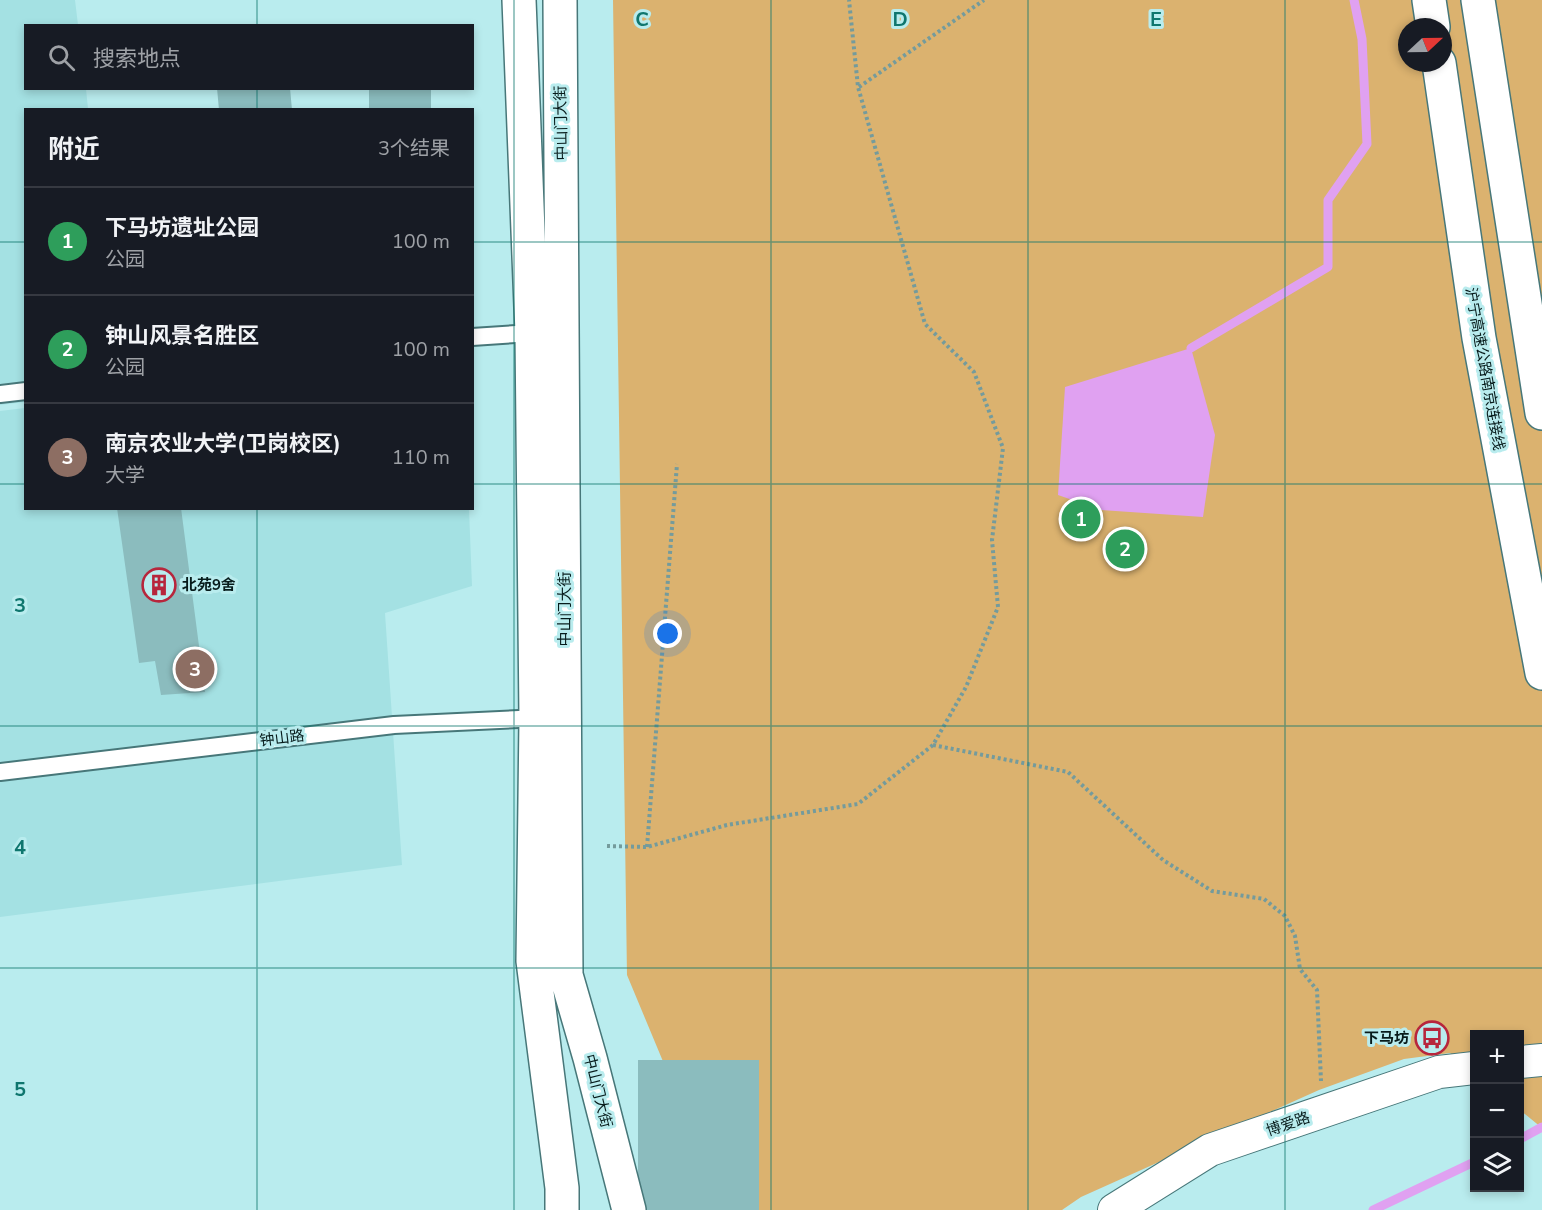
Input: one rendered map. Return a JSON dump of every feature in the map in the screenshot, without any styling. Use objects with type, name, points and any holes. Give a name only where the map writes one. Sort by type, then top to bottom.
[{"type":"main road","name":"中山门大街","points":[[519,0],[550,718],[566,975],[629,1210]]},
{"type":"main road","name":"中山门大街","points":[[560,0],[550,718],[533,961],[562,1188],[562,1210]]},
{"type":"main road","points":[[1430,0],[1432,18]]},
{"type":"main road","points":[[1478,0],[1542,413]]},
{"type":"main road","name":"沪宁高速公路南京连接线","points":[[1440,72],[1479,338],[1542,673]]},
{"type":"street","points":[[1524,1061],[1542,1059]]},
{"type":"street","name":"博爱路","points":[[1114,1210],[1210,1150],[1439,1072],[1470,1068]]},
{"type":"lane","points":[[474,337],[532,333]]},
{"type":"lane","points":[[0,394],[24,391]]},
{"type":"lane","name":"钟山路","points":[[0,772],[394,725],[550,718]]},
{"type":"path","points":[[607,846],[647,847],[727,825],[858,804],[933,746],[966,687],[998,607],[992,540],[1003,448],[974,372],[925,324],[858,87],[849,0]]},
{"type":"path","points":[[858,87],[984,0]]},
{"type":"path","points":[[647,847],[677,464]]},
{"type":"path","points":[[933,746],[1068,772],[1163,860],[1212,891],[1264,899],[1285,916],[1295,936],[1300,969],[1317,990],[1322,1112]]},
{"type":"shaded area","points":[[0,0],[75,0],[78,24],[24,24],[24,90],[86,90],[88,108],[24,108],[24,402],[0,405]]},
{"type":"shaded area","points":[[613,0],[1542,0],[1542,1128],[1524,1113],[1524,1030],[1470,1030],[1470,1070],[1450,1053],[1404,1059],[1319,1090],[1081,1197],[1062,1210],[706,1210],[712,1179],[627,975]]},
{"type":"shaded area","points":[[1191,348],[1215,435],[1203,517],[1101,510],[1058,495],[1065,387]]},
{"type":"shaded area","points":[[24,408],[24,510],[469,510],[472,586],[385,613],[402,865],[0,917],[0,411]]},
{"type":"building","points":[[217,90],[290,90],[292,108],[219,108]]},
{"type":"building","points":[[369,90],[431,90],[431,108],[369,108]]},
{"type":"building","name":"北苑9舍","points":[[117,510],[181,510],[205,692],[161,695],[155,661],[139,663]]},
{"type":"building","points":[[638,1060],[759,1060],[759,1210],[638,1210]]},
{"type":"waterway","points":[[1191,348],[1328,267],[1328,200],[1367,144],[1362,39],[1354,0]]},
{"type":"waterway","points":[[1522,1138],[1542,1127]]},
{"type":"waterway","points":[[1373,1210],[1470,1164]]},
{"type":"place","name":"下马坊遗址公园","points":[[1081,519]]},
{"type":"place","name":"钟山风景名胜区","points":[[1125,549]]},
{"type":"place","name":"北苑9舍","points":[[159,585]]},
{"type":"place","name":"南京农业大学(卫岗校区)","points":[[195,669]]},
{"type":"place","name":"下马坊","points":[[1432,1038]]}]
